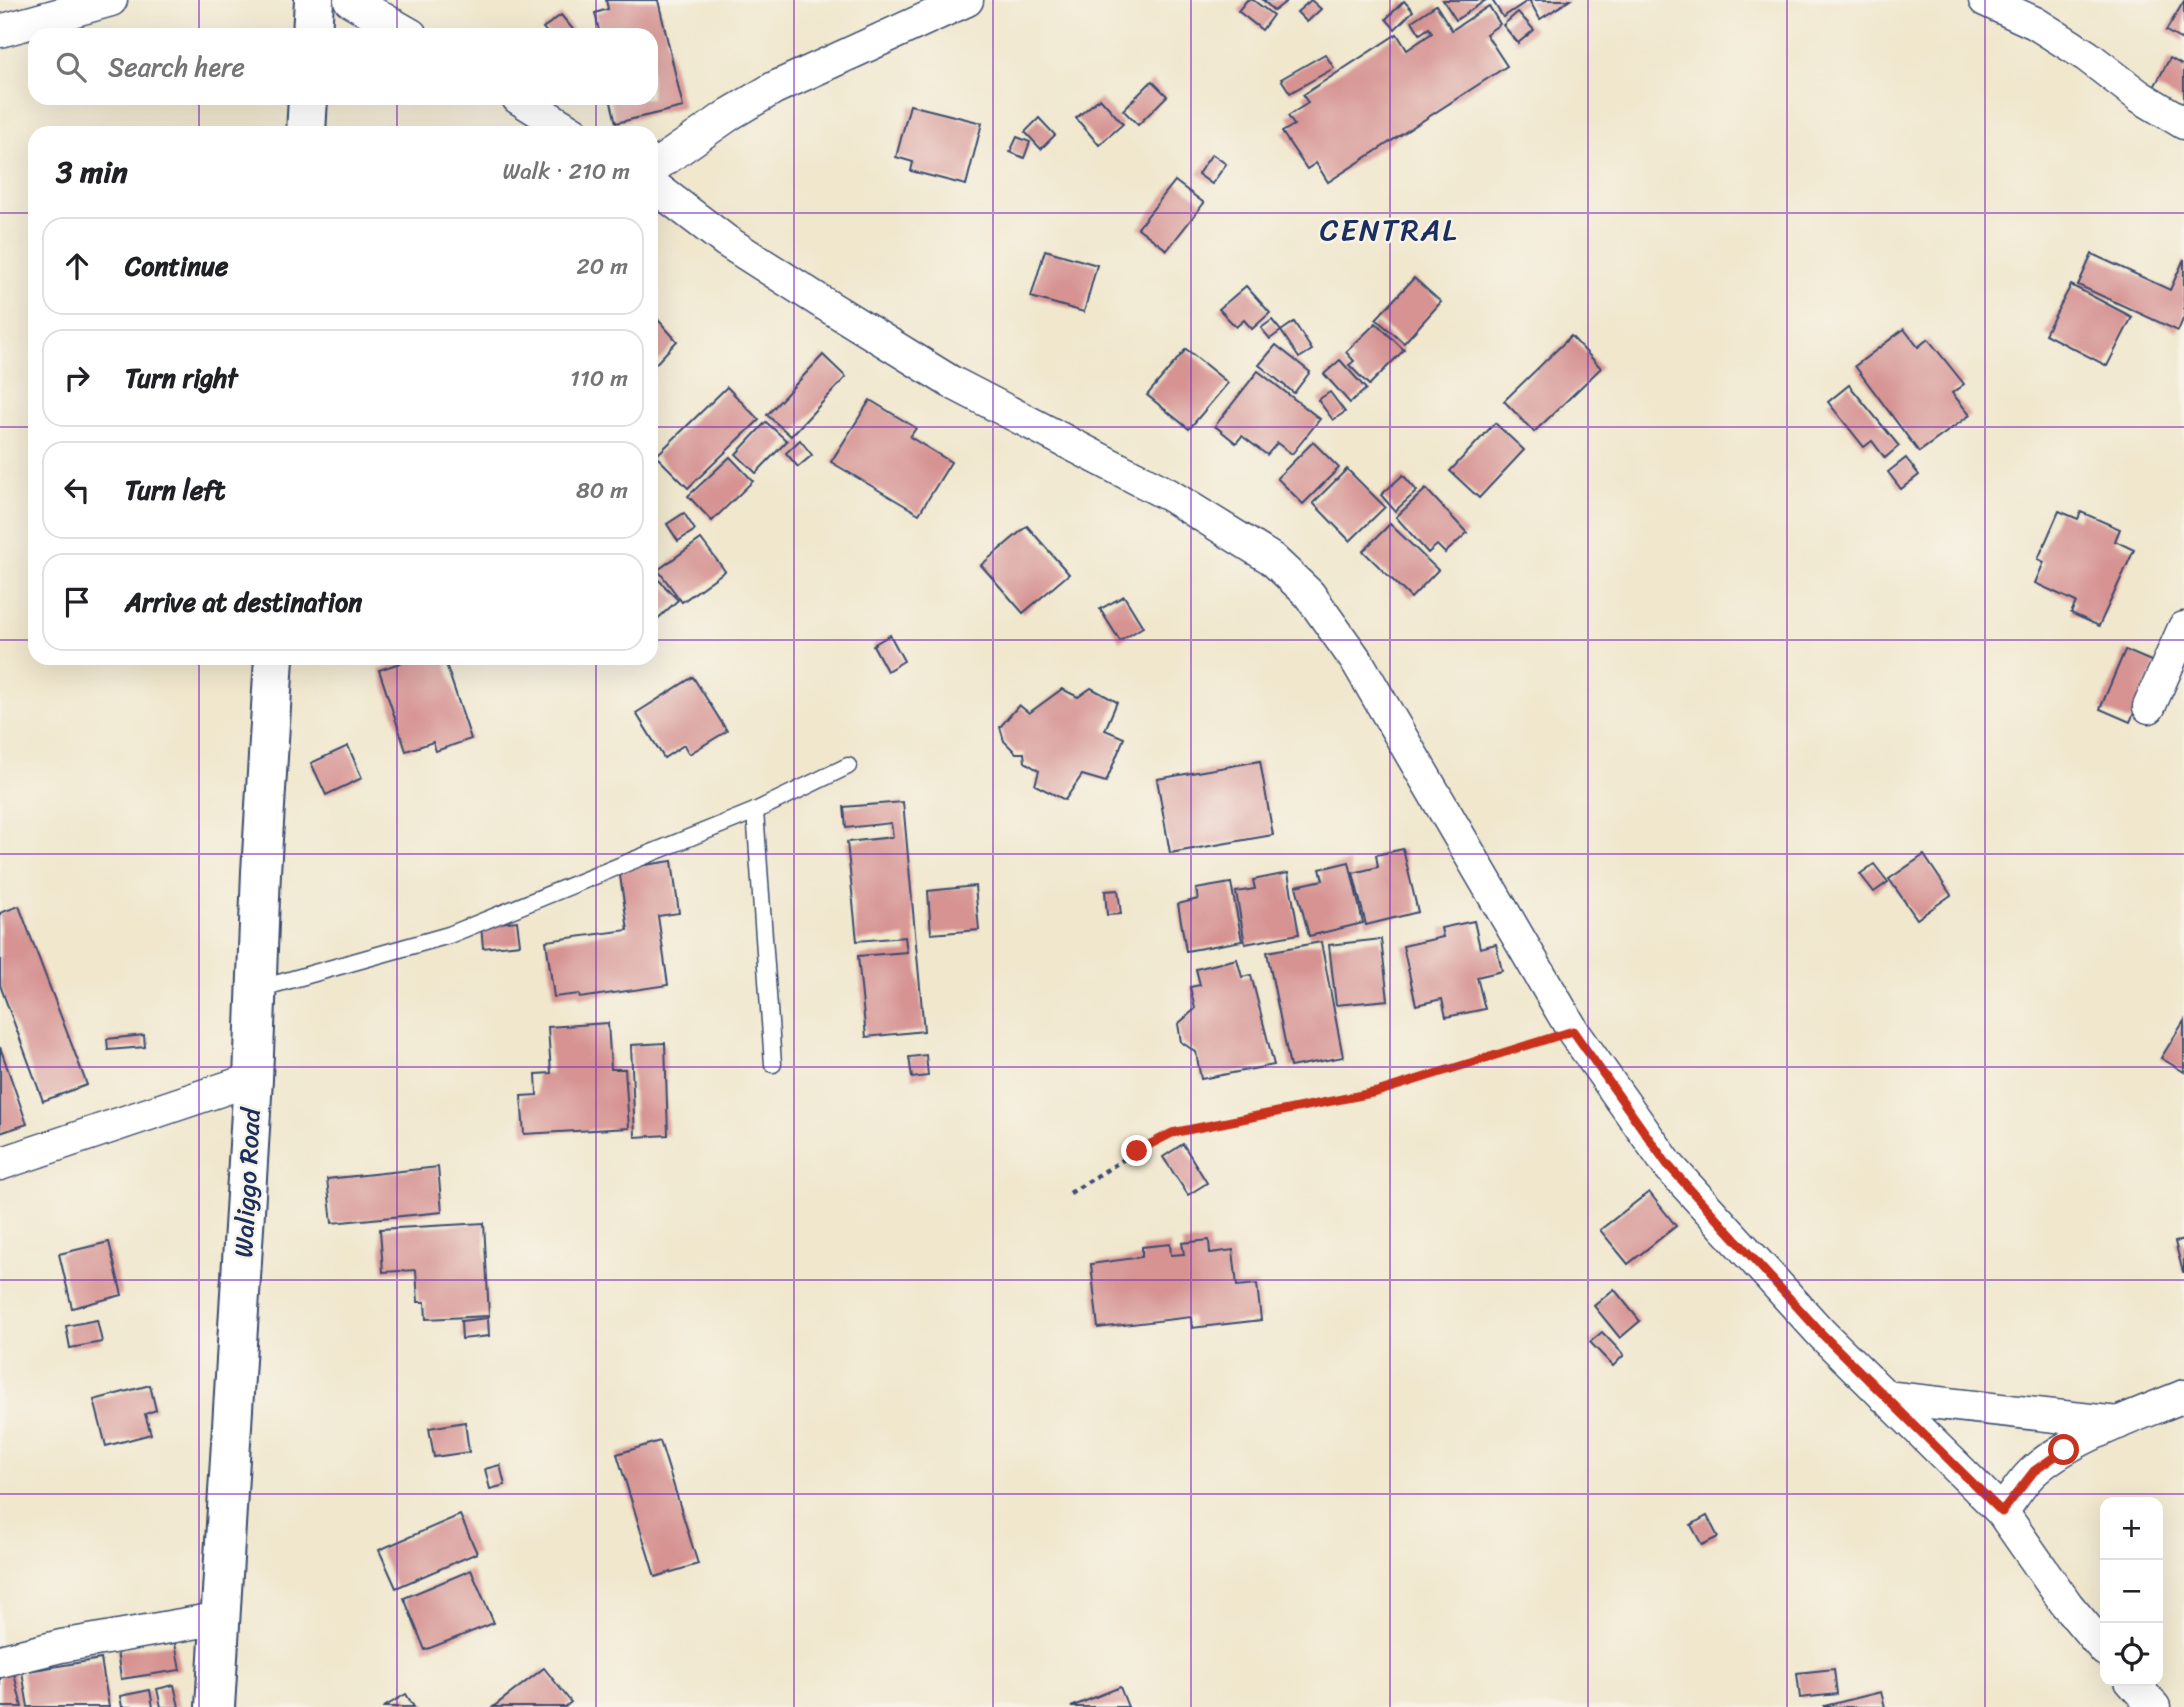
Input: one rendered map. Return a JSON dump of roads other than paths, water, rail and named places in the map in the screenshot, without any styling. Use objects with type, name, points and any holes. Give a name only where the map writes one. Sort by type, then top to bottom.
[{"type":"street","points":[[0,31],[111,0]]},
{"type":"street","points":[[312,28],[314,0]]},
{"type":"street","points":[[350,0],[399,28]]},
{"type":"street","points":[[658,164],[730,114],[774,88],[967,0]]},
{"type":"street","points":[[1985,0],[2035,23],[2087,56],[2139,96],[2184,123]]},
{"type":"street","points":[[306,126],[308,105]]},
{"type":"street","points":[[529,105],[563,126]]},
{"type":"street","points":[[658,189],[726,241],[951,382],[1169,495],[1272,559],[1309,594],[1358,663],[1573,1031],[1667,1164],[1822,1334],[2002,1512],[2067,1605],[2100,1644]]},
{"type":"street","points":[[2149,707],[2184,628]]},
{"type":"street","name":"Waliggo Road","points":[[215,1707],[253,1079],[261,872],[274,665]]},
{"type":"street","points":[[0,1164],[253,1079]]},
{"type":"street","points":[[2002,1512],[2034,1471],[2064,1450],[2118,1423],[2184,1396]]},
{"type":"street","points":[[1885,1397],[2118,1423]]},
{"type":"street","points":[[0,1661],[61,1646],[221,1618]]},
{"type":"street","points":[[2135,1686],[2154,1707]]},
{"type":"lane","points":[[258,989],[449,935],[755,811],[848,766]]},
{"type":"lane","points":[[755,811],[774,1064]]},
{"type":"district","name":"CENTRAL","points":[[1389,230]]}]
